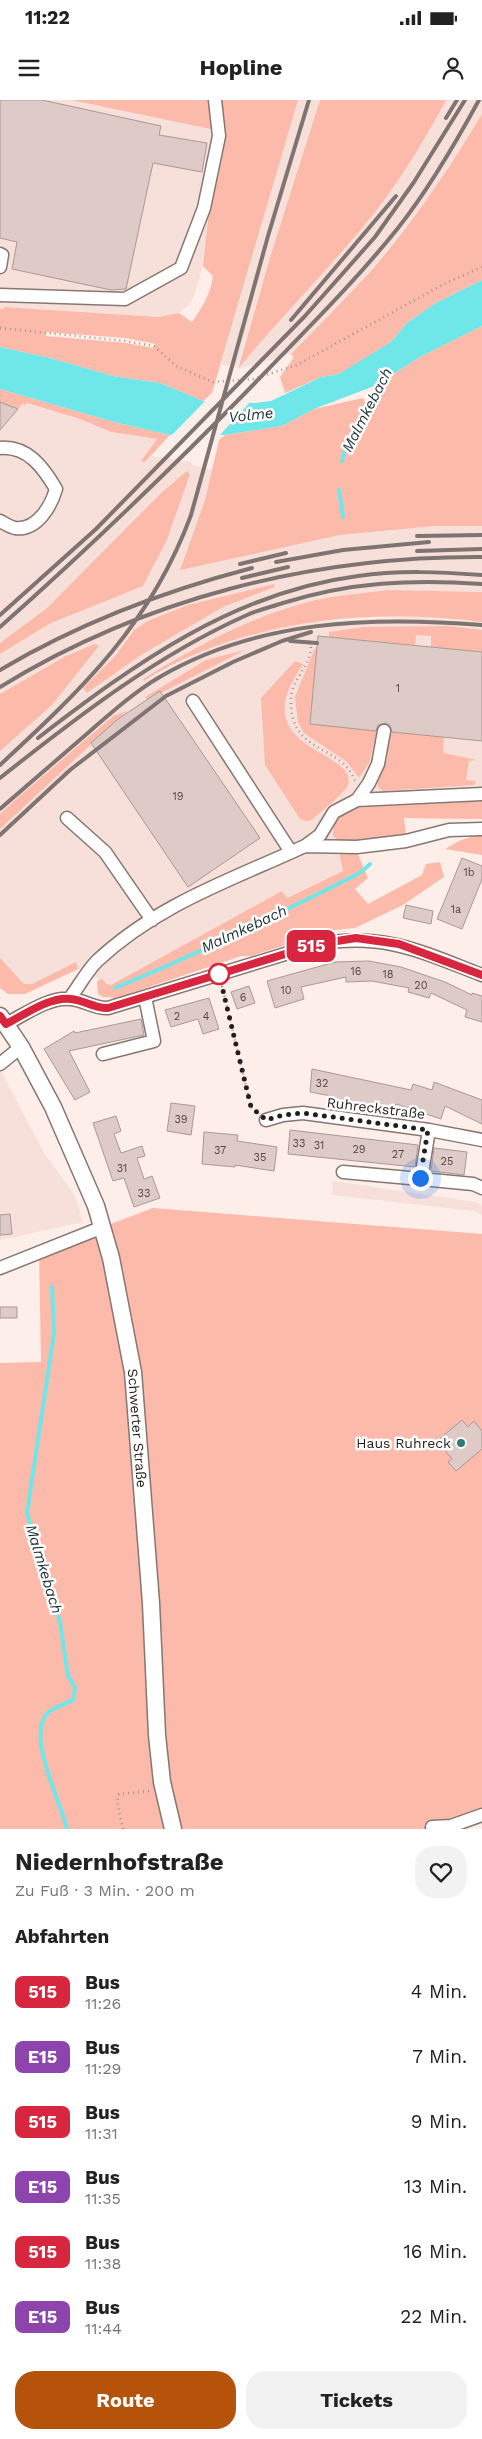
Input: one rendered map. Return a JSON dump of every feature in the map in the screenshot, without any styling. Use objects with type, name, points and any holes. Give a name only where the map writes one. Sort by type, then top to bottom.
[{"type":"main road","name":"Schwerter Straße","points":[[3,1020],[21,1047],[53,1107],[103,1227],[134,1372],[151,1602],[157,1735],[164,1790],[173,1829]]},
{"type":"street","points":[[0,295],[125,299],[181,268],[204,208],[219,136],[215,100]]},
{"type":"street","points":[[0,254],[2,255],[0,267]]},
{"type":"street","points":[[0,448],[16,448],[26,454],[47,473],[56,489],[53,500],[38,521],[26,528],[14,528],[0,521]]},
{"type":"street","points":[[192,701],[291,852]]},
{"type":"street","points":[[357,800],[369,783],[378,764],[384,731]]},
{"type":"street","points":[[70,998],[96,962],[152,920],[197,893],[305,846],[320,834],[334,812],[357,800],[482,794]]},
{"type":"street","points":[[67,818],[105,852],[152,920]]},
{"type":"street","points":[[305,846],[357,847],[406,841],[449,830],[482,829]]},
{"type":"street","points":[[3,1020],[50,1002],[70,998],[102,1008],[318,944],[356,938],[399,944],[482,975]]},
{"type":"street","points":[[104,1054],[154,1041],[145,996]]},
{"type":"street","points":[[0,1064],[21,1047]]},
{"type":"street","name":"Ruhreckstraße","points":[[266,1120],[283,1115],[303,1113],[428,1130],[482,1140]]},
{"type":"street","points":[[420,1178],[428,1130]]},
{"type":"street","points":[[342,1172],[473,1184],[482,1188]]},
{"type":"street","points":[[0,1268],[103,1227]]},
{"type":"street","points":[[432,1827],[451,1826],[482,1815]]},
{"type":"path","points":[[0,328],[125,341],[154,346],[176,366],[213,382],[254,379],[296,365],[444,284],[482,267]]},
{"type":"path","points":[[311,648],[307,664],[291,695],[295,727],[301,736],[343,763],[355,781],[357,800]]},
{"type":"path","points":[[219,974],[251,1107],[266,1120]]},
{"type":"path","points":[[123,1829],[117,1802],[119,1794],[164,1790]]},
{"type":"shaded area","points":[[0,100],[70,100],[224,132],[208,219],[203,266],[194,296],[189,305],[179,313],[158,317],[4,307],[4,309],[0,309]]},
{"type":"shaded area","points":[[71,100],[211,100],[215,130]]},
{"type":"shaded area","points":[[219,100],[298,100],[212,393],[203,401],[160,383],[113,376],[50,358],[0,347],[0,309],[4,309],[4,307],[158,317],[179,313],[192,322],[206,300],[213,276],[203,266],[208,219],[224,132]],"holes":[[[46,332],[125,338],[156,344],[153,348],[126,343],[46,336]]]},
{"type":"shaded area","points":[[298,100],[320,100],[237,367],[221,365]]},
{"type":"shaded area","points":[[320,100],[446,100],[427,134],[386,198],[347,246],[238,369],[271,254]]},
{"type":"shaded area","points":[[446,100],[482,100],[482,114],[450,168],[409,222],[370,271],[291,354],[238,369],[398,179]]},
{"type":"shaded area","points":[[482,114],[482,280],[434,304],[407,323],[391,342],[368,358],[339,374],[321,377],[285,393],[280,377],[294,357],[291,354],[370,272],[401,235],[443,176]]},
{"type":"shaded area","points":[[482,326],[482,526],[435,526],[340,535],[180,570],[205,500],[219,440],[225,435],[282,426],[314,409],[363,398],[367,406],[371,404],[384,380],[420,357]]},
{"type":"shaded area","points":[[0,389],[114,422],[170,435],[144,463],[141,461],[157,439],[111,432],[80,419],[27,403],[25,405],[22,404],[18,409],[0,403]]},
{"type":"shaded area","points":[[0,403],[18,409],[22,403],[26,403],[80,419],[111,432],[157,439],[141,461],[144,463],[151,456],[192,462],[193,465],[212,470],[205,500],[180,569],[339,535],[435,526],[482,526],[482,592],[388,590],[318,600],[281,610],[196,647],[145,681],[198,653],[243,637],[295,623],[414,617],[482,622],[482,819],[404,818],[339,852],[343,871],[286,898],[282,892],[111,985],[78,969],[25,994],[8,994],[0,988],[0,751],[51,706],[94,644],[64,657],[0,694],[0,654],[51,623],[143,586],[167,540],[190,473],[187,471],[161,493],[47,608],[0,643]],"holes":[[[275,587],[223,607],[141,655],[88,693],[83,689],[116,655],[135,629],[150,620],[189,606]]]},
{"type":"shaded area","points":[[187,471],[190,474],[167,540],[143,586],[51,623],[0,654],[0,643],[47,608],[161,493]]},
{"type":"shaded area","points":[[274,584],[275,587],[223,607],[141,655],[87,693],[83,688],[116,655],[135,629],[150,620],[188,605]]},
{"type":"shaded area","points":[[388,590],[482,592],[482,622],[439,618],[395,617],[351,618],[308,623],[265,631],[223,644],[183,660],[144,681],[143,679],[184,654],[226,632],[270,614],[316,600]]},
{"type":"shaded area","points":[[448,626],[482,630],[482,652],[431,647],[431,636],[416,635],[415,645],[329,637],[329,632],[364,627]]},
{"type":"shaded area","points":[[94,644],[99,646],[51,706],[0,751],[0,694],[64,657]]},
{"type":"shaded area","points":[[317,648],[310,724],[377,731],[369,763],[359,778],[347,762],[304,733],[298,722],[295,697],[314,650]]},
{"type":"shaded area","points":[[245,650],[161,693],[160,691],[147,700],[145,697],[206,660]]},
{"type":"shaded area","points":[[295,661],[303,664],[287,694],[285,713],[290,728],[301,740],[340,765],[347,774],[348,785],[338,797],[312,820],[306,821],[300,819],[265,765],[261,698]]},
{"type":"shaded area","points":[[127,711],[0,829],[0,814],[113,716]]},
{"type":"shaded area","points":[[390,732],[444,737],[443,753],[477,760],[469,761],[466,780],[476,781],[474,785],[383,791],[378,787],[377,781],[387,760]]},
{"type":"shaded area","points":[[482,801],[482,819],[404,818],[406,835],[347,843],[340,842],[333,836],[334,827],[338,819],[352,808]]},
{"type":"shaded area","points":[[482,833],[482,855],[445,849],[459,841]]},
{"type":"shaded area","points":[[339,852],[357,852],[368,878],[355,889],[368,904],[422,875],[426,864],[440,862],[444,877],[403,905],[355,928],[334,930],[251,956],[241,956],[116,998],[103,997],[98,994],[97,981],[102,979],[111,985],[282,891],[287,898],[343,871]]},
{"type":"shaded area","points":[[0,958],[24,984],[32,984],[76,962],[78,969],[25,994],[8,994],[0,988]]},
{"type":"shaded area","points":[[0,1069],[44,1153],[75,1195],[83,1222],[0,1240]]},
{"type":"shaded area","points":[[333,1181],[476,1202],[482,1205],[482,1215],[473,1211],[332,1195]]},
{"type":"shaded area","points":[[153,1208],[482,1234],[482,1815],[430,1829],[0,1829],[0,1363],[41,1362],[39,1251]]},
{"type":"water","name":"Volme","points":[[482,280],[482,326],[420,357],[384,380],[371,404],[367,406],[377,385],[314,409],[282,426],[225,435],[170,435],[114,422],[0,389],[0,347],[50,358],[113,376],[160,383],[203,401],[255,403],[271,401],[321,377],[339,374],[391,342],[407,323],[434,304]]},
{"type":"pier","points":[[208,398],[252,400],[218,437],[169,438]]},
{"type":"building","points":[[0,100],[42,100],[161,126],[159,135],[207,143],[202,172],[153,163],[126,289],[111,290],[12,269],[17,242],[0,238]]},
{"type":"building","points":[[0,402],[18,409],[0,430]]},
{"type":"building","points":[[318,636],[482,652],[482,741],[392,732],[390,725],[385,723],[378,725],[376,731],[310,724]]},
{"type":"building","points":[[160,691],[260,838],[188,887],[91,743],[118,719]]},
{"type":"building","points":[[462,858],[482,866],[482,879],[462,929],[437,919]]},
{"type":"building","points":[[406,905],[433,911],[431,924],[403,918]]},
{"type":"building","points":[[369,961],[401,967],[445,982],[472,995],[472,993],[482,996],[482,1022],[465,1017],[467,1010],[431,993],[429,998],[408,992],[409,988],[372,981],[346,982],[346,977],[301,987],[304,999],[275,1008],[267,981],[335,962]]},
{"type":"building","points":[[249,986],[255,1003],[237,1009],[231,992]]},
{"type":"building","points":[[209,998],[219,1029],[203,1034],[198,1019],[171,1027],[165,1010]]},
{"type":"building","points":[[141,1019],[144,1035],[69,1051],[90,1092],[75,1100],[44,1049],[74,1031],[75,1033]]},
{"type":"building","points":[[312,1069],[411,1090],[413,1084],[432,1090],[434,1082],[482,1100],[482,1124],[445,1106],[441,1119],[396,1104],[394,1111],[352,1104],[352,1101],[330,1099],[331,1096],[310,1092]]},
{"type":"building","points":[[171,1103],[195,1106],[191,1135],[167,1131]]},
{"type":"building","points":[[116,1116],[121,1131],[114,1134],[121,1153],[142,1146],[145,1156],[137,1158],[144,1179],[152,1176],[160,1198],[134,1207],[124,1178],[113,1181],[93,1123]]},
{"type":"building","points":[[290,1130],[418,1145],[415,1167],[288,1154]]},
{"type":"building","points":[[204,1132],[238,1135],[237,1141],[277,1147],[274,1171],[235,1165],[235,1167],[202,1164]]},
{"type":"building","points":[[434,1148],[467,1152],[464,1175],[431,1171]]},
{"type":"building","points":[[10,1214],[12,1234],[0,1235],[0,1215]]},
{"type":"building","points":[[0,1307],[17,1307],[17,1318],[0,1318]]},
{"type":"building","name":"Haus Ruhreck","points":[[462,1420],[468,1427],[474,1421],[482,1431],[482,1449],[456,1471],[448,1462],[452,1459],[437,1441]]},
{"type":"waterway","name":"Malmkebach","points":[[342,461],[347,442],[371,401]]},
{"type":"waterway","name":"Malmkebach","points":[[339,490],[343,517]]},
{"type":"waterway","name":"Malmkebach","points":[[115,988],[269,918],[360,873],[370,864]]},
{"type":"waterway","name":"Malmkebach","points":[[52,1287],[54,1333],[27,1513],[60,1622],[68,1676],[75,1687],[73,1700],[49,1712],[42,1722],[40,1735],[46,1768],[67,1829]]},
{"type":"railway","points":[[0,765],[59,709],[112,652],[135,622],[175,554],[191,515],[268,236],[309,100]]},
{"type":"railway","points":[[446,118],[457,100]]},
{"type":"railway","points":[[0,615],[96,529],[305,316],[375,237],[414,182],[465,100]]},
{"type":"railway","points":[[0,627],[161,477],[346,288],[398,228],[420,198],[451,150],[479,100]]},
{"type":"railway","points":[[291,320],[396,196]]},
{"type":"railway","points":[[417,536],[482,535]]},
{"type":"railway","points":[[276,562],[343,550],[429,542]]},
{"type":"railway","points":[[417,551],[482,549]]},
{"type":"railway","points":[[240,564],[286,553]]},
{"type":"railway","points":[[0,687],[55,656],[113,629],[172,606],[232,588],[293,574],[356,564],[482,557]]},
{"type":"railway","points":[[242,578],[288,567]]},
{"type":"railway","points":[[0,670],[60,637],[123,610],[187,587],[252,568]]},
{"type":"railway","points":[[38,738],[74,710],[149,658],[188,635],[228,615],[269,598],[313,585],[373,574],[420,572],[482,575]]},
{"type":"railway","points":[[0,778],[58,732],[150,668],[214,631],[251,613],[308,596],[357,586],[406,582],[482,584]]},
{"type":"railway","points":[[0,809],[131,697],[149,684],[196,659],[234,644],[274,633],[315,626],[398,621],[482,625]]},
{"type":"railway","points":[[0,835],[70,770],[166,696],[233,662],[282,641],[311,632]]},
{"type":"railway","points":[[290,641],[317,643]]},
{"type":"bus line","name":"515","points":[[0,1016],[6,1024],[50,1002],[65,998],[108,1008],[318,944],[356,938],[399,944],[482,975]]},
{"type":"place","name":"Haus Ruhreck","points":[[461,1443]]},
{"type":"route","points":[[219,974],[251,1107],[266,1120],[283,1115],[303,1113],[428,1130],[420,1178]]}]
